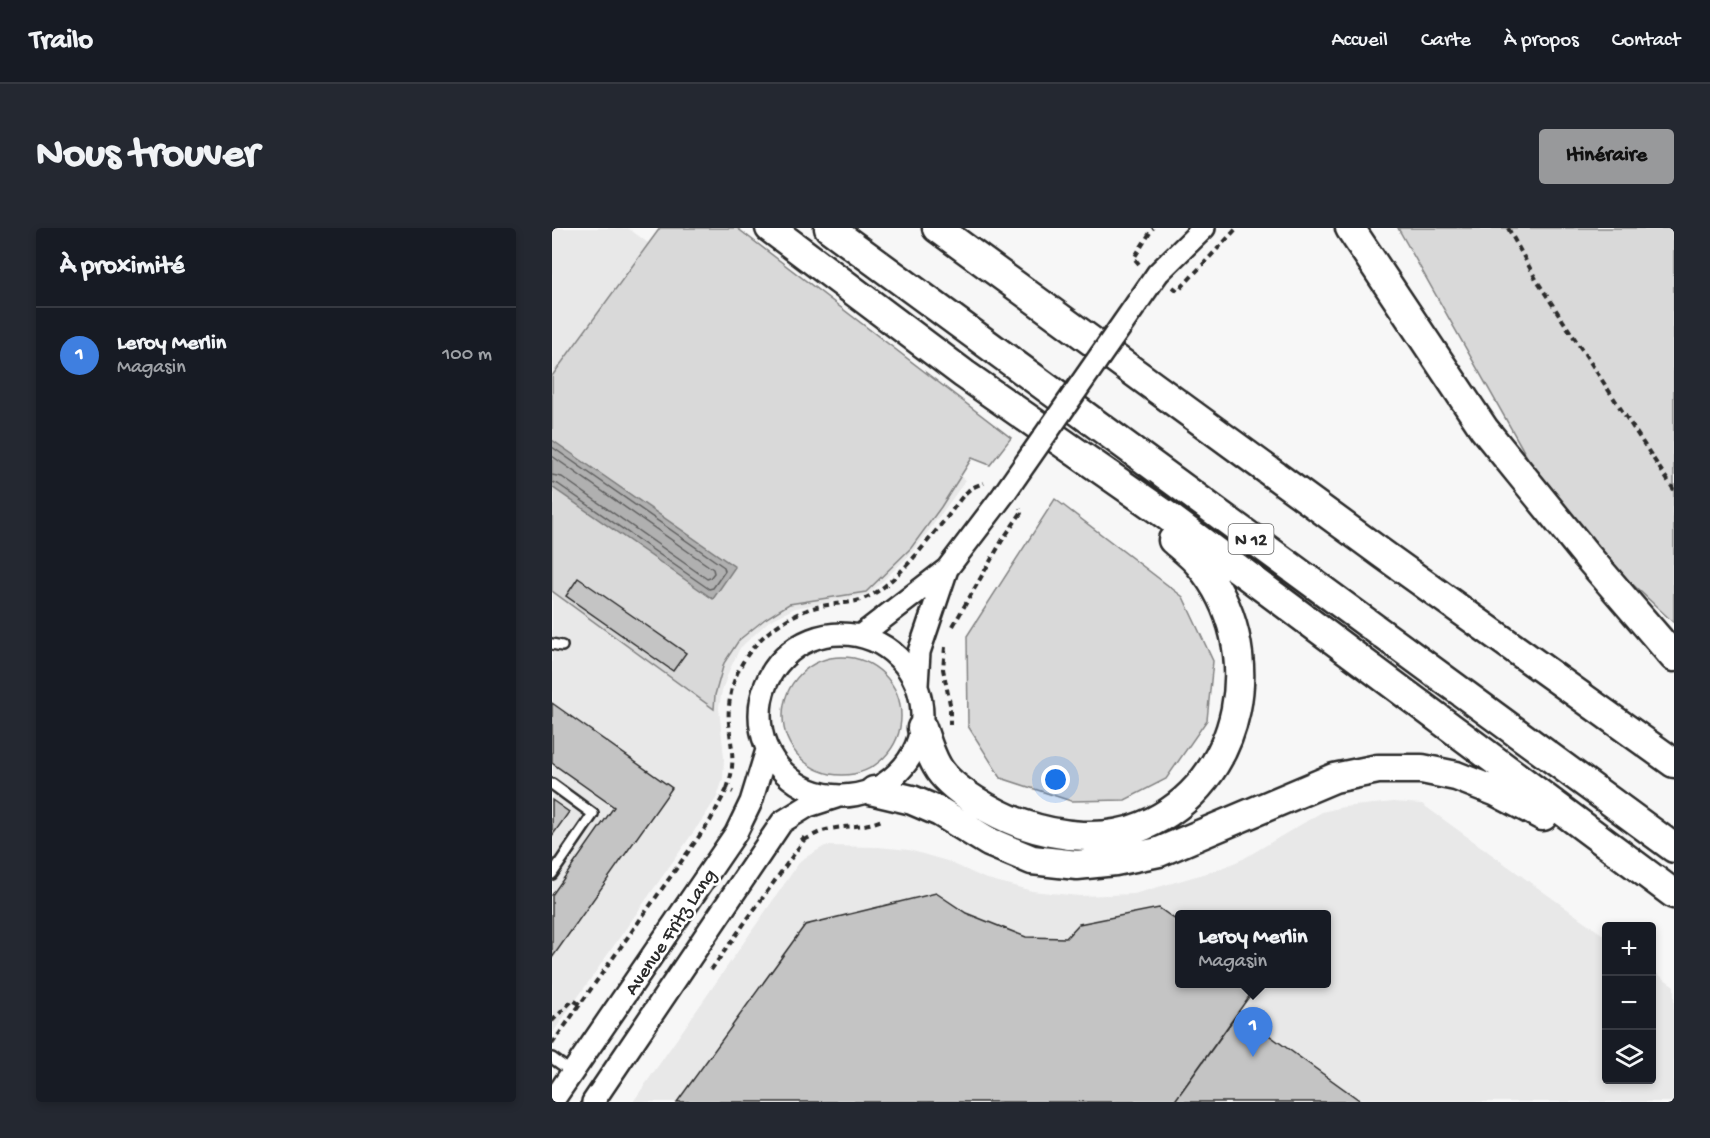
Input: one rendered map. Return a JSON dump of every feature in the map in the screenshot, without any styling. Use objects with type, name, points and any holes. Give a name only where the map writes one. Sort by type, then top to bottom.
[{"type":"highway","points":[[770,228],[964,374],[1166,515],[1674,894]]},
{"type":"highway","name":"N 12","points":[[830,228],[1674,848]]},
{"type":"highway","points":[[937,228],[1393,562],[1674,763]]},
{"type":"highway","points":[[1350,228],[1484,429],[1587,556],[1674,657]]},
{"type":"highway","points":[[922,728],[937,767],[949,782],[975,800],[1008,819],[1043,831],[1075,835],[1105,835],[1141,827],[1174,810],[1200,787],[1220,757],[1233,722],[1240,683],[1237,644],[1224,603],[1200,565],[1159,528],[999,414],[964,374]]},
{"type":"highway","points":[[874,791],[912,800],[989,842],[1032,860],[1077,865],[1115,861],[1160,852],[1334,778],[1378,769],[1422,769],[1456,776],[1532,809],[1558,826],[1583,828]]},
{"type":"street","points":[[860,636],[947,569],[1004,493],[1157,275],[1180,228]]},
{"type":"street","points":[[1157,275],[1204,228]]},
{"type":"street","points":[[917,685],[903,663],[887,647],[860,636],[834,634],[806,641],[784,656],[767,680],[760,708],[762,736],[767,750],[783,772],[808,790],[836,796],[874,791],[894,777],[914,751],[922,728],[922,706],[917,685],[919,652],[947,569]]},
{"type":"street","name":"Avenue Fritz Lang","points":[[559,1087],[736,833],[751,801],[767,750]]},
{"type":"street","name":"Avenue Fritz Lang","points":[[593,1102],[782,822],[808,806],[836,796]]},
{"type":"lane","points":[[552,784],[593,814],[552,874]]},
{"type":"lane","points":[[552,1058],[559,1087]]},
{"type":"path","points":[[1153,228],[1134,258],[1178,291],[1237,228]]},
{"type":"path","points":[[1508,228],[1537,281],[1674,490]]},
{"type":"path","points":[[552,1044],[710,821],[727,789],[732,767],[728,709],[732,684],[739,669],[761,637],[782,621],[808,610],[826,605],[849,604],[865,600],[876,594],[892,580],[926,542],[969,490],[1004,493],[1021,513],[998,548],[954,623],[950,634]]},
{"type":"path","points":[[945,645],[943,669],[950,704],[949,733]]},
{"type":"path","points":[[727,789],[735,793]]},
{"type":"path","points":[[706,977],[804,840],[824,831],[846,826],[866,826],[886,818]]},
{"type":"path","points":[[794,831],[804,840]]},
{"type":"path","points":[[552,1021],[573,1000],[581,1005]]},
{"type":"shaded area","points":[[552,228],[628,228],[966,480],[913,552],[871,592],[863,596],[795,608],[769,621],[740,648],[722,690],[719,707],[724,758],[723,779],[717,797],[552,1034]]},
{"type":"shaded area","points":[[660,228],[737,228],[1011,438],[990,465],[972,458],[941,507],[911,548],[866,592],[789,604],[765,619],[739,640],[724,663],[715,695],[714,709],[552,591],[552,376]]},
{"type":"shaded area","points":[[1398,228],[1674,228],[1674,623],[1561,517]]},
{"type":"shaded area","points":[[1055,499],[1183,597],[1213,661],[1207,720],[1166,779],[1125,800],[1071,801],[1001,778],[968,726],[967,636]]},
{"type":"shaded area","points":[[842,657],[865,662],[884,674],[896,693],[901,716],[896,739],[884,758],[865,770],[842,775],[819,770],[800,758],[788,739],[783,716],[788,693],[800,674],[819,662]]},
{"type":"shaded area","points":[[1394,802],[1422,804],[1602,934],[1602,1084],[1656,1084],[1656,973],[1674,986],[1674,1102],[633,1102],[801,860],[825,846],[909,850],[947,861],[984,878],[1032,891],[1079,896],[1134,894],[1217,870],[1243,859],[1322,812],[1343,807]]},
{"type":"water","points":[[552,440],[735,567],[713,599],[552,487]]},
{"type":"building","points":[[578,578],[686,653],[673,671],[566,596]]},
{"type":"building","points":[[552,703],[672,788],[552,958],[552,895],[614,807],[552,763]]},
{"type":"building","points":[[552,800],[569,812],[552,836]]},
{"type":"building","points":[[936,893],[966,913],[1026,937],[1066,938],[1079,924],[1159,908],[1175,919],[1175,988],[1255,988],[1174,1102],[677,1102],[805,925]]},
{"type":"building","points":[[1238,1013],[1362,1102],[1174,1102]]},
{"type":"place","name":"Leroy Merlin","points":[[1253,1057]]}]
